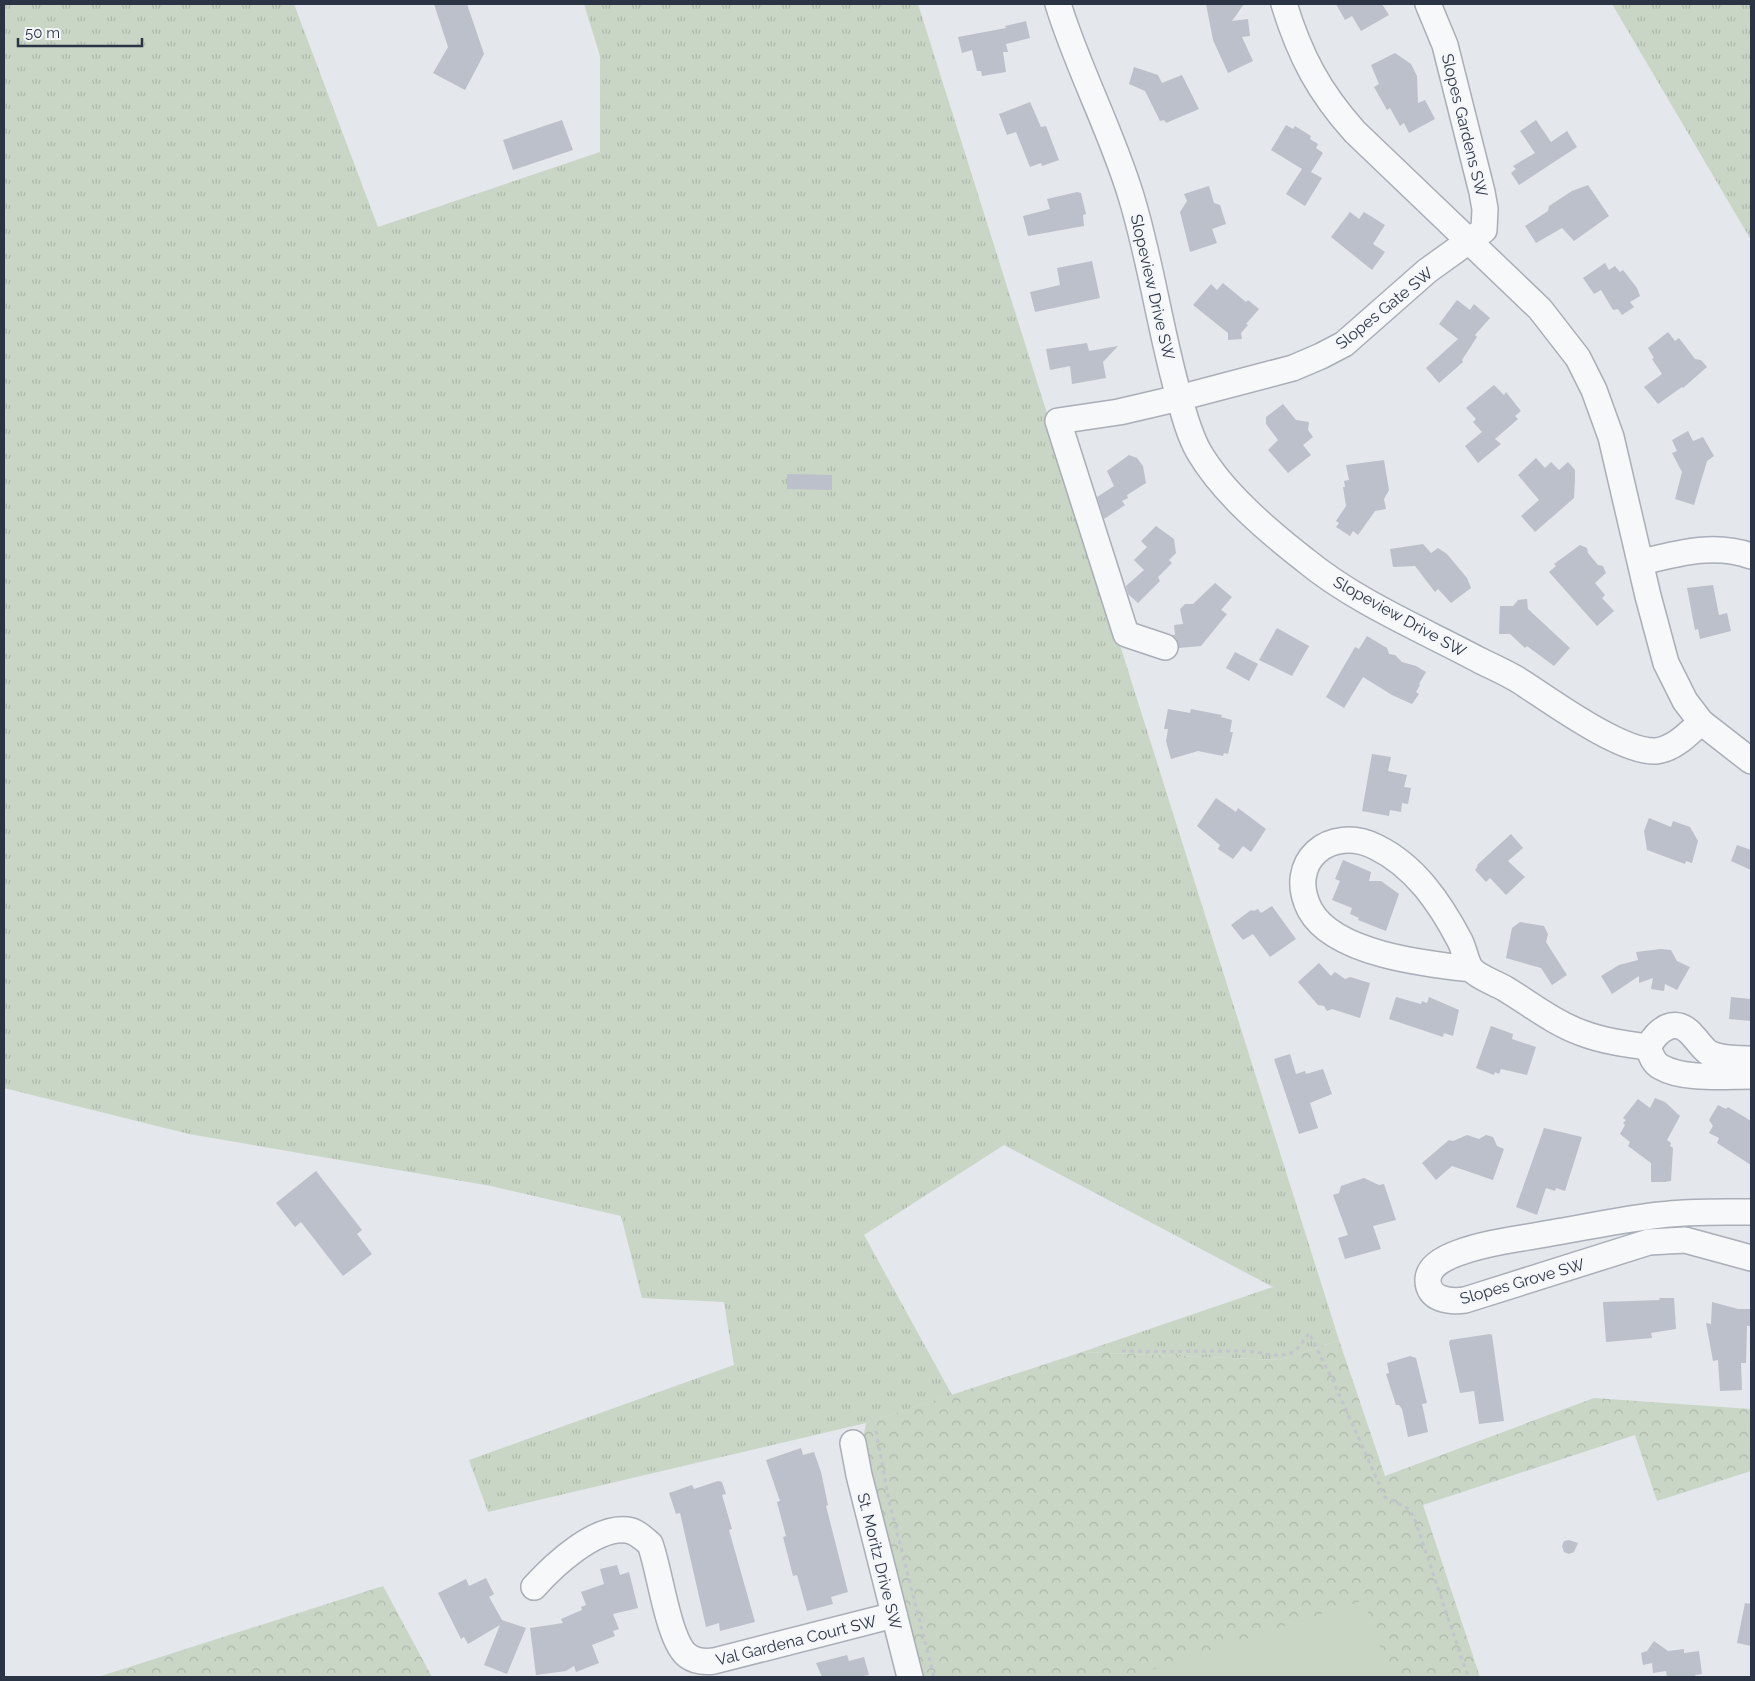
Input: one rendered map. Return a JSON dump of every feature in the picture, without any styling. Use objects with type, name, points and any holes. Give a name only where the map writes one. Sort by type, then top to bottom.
[{"type":"street","name":"Slopeview Drive SW","points":[[1058,4],[1120,160],[1132,198],[1147,252],[1165,345],[1179,398],[1198,451],[1218,478],[1244,506],[1300,556],[1356,595],[1522,682],[1567,712],[1618,741],[1636,748],[1655,751],[1669,747],[1682,740],[1701,722]]},
{"type":"street","points":[[1284,4],[1304,60],[1334,108],[1356,132],[1540,309],[1578,358],[1594,390],[1611,437],[1642,562],[1648,596],[1666,663],[1685,701],[1701,722],[1751,761]]},
{"type":"street","name":"Slopes Gardens SW","points":[[1428,4],[1445,45],[1485,209],[1484,230],[1469,242]]},
{"type":"street","name":"Slopes Gate SW","points":[[1165,647],[1126,634],[1058,421],[1119,412],[1293,368],[1344,344],[1427,271],[1469,242]]},
{"type":"street","points":[[1642,562],[1711,548],[1734,550],[1751,556]]},
{"type":"street","points":[[1472,969],[1461,943],[1444,913],[1404,864],[1376,847],[1356,838],[1332,842],[1319,849],[1306,865],[1301,881],[1305,900],[1316,920],[1356,945],[1432,964],[1472,969],[1559,1022],[1581,1033],[1608,1041],[1648,1047]]},
{"type":"street","points":[[1648,1047],[1654,1035],[1662,1028],[1674,1026],[1692,1034],[1708,1052],[1724,1058],[1751,1059]]},
{"type":"street","points":[[1648,1047],[1655,1063],[1662,1068],[1702,1076],[1751,1076]]},
{"type":"street","name":"Slopes Grove SW","points":[[1751,1212],[1702,1212],[1660,1215],[1494,1243],[1458,1253],[1436,1264],[1430,1271],[1428,1279],[1434,1293],[1439,1298],[1451,1301],[1465,1300],[1649,1242],[1685,1240],[1751,1258]]},
{"type":"street","name":"St. Moritz Drive SW","points":[[853,1444],[859,1475],[910,1677]]},
{"type":"street","name":"Val Gardena Court SW","points":[[534,1587],[552,1567],[576,1550],[610,1532],[628,1530],[641,1535],[650,1544],[676,1642],[688,1656],[697,1660],[714,1661],[894,1615]]},
{"type":"path","points":[[1122,1351],[1216,1353],[1246,1351],[1278,1355],[1291,1353],[1301,1346],[1309,1333],[1386,1497],[1409,1509],[1414,1517],[1468,1677]]},
{"type":"path","points":[[876,1431],[889,1501],[934,1677]]},
{"type":"green space","points":[[4,4],[294,4],[378,227],[600,152],[600,56],[584,4],[918,4],[1339,1340],[1280,1360],[1082,1352],[1273,1287],[1004,1145],[864,1235],[952,1395],[866,1423],[488,1512],[469,1460],[734,1365],[724,1302],[642,1298],[621,1216],[491,1186],[189,1134],[4,1088]]},
{"type":"green space","points":[[1612,4],[1751,4],[1751,240]]},
{"type":"green space","points":[[1339,1340],[1385,1476],[1594,1398],[1751,1409],[1751,1471],[1657,1501],[1635,1435],[1423,1505],[1480,1677],[923,1677],[863,1439],[866,1423],[1082,1352],[1280,1360]]},
{"type":"green space","points":[[383,1586],[432,1677],[98,1677]]},
{"type":"green space","points":[[1364,1600],[1390,1677],[1130,1677]]},
{"type":"building","points":[[434,4],[467,4],[484,54],[465,90],[433,73],[448,47]]},
{"type":"building","points":[[1206,4],[1244,4],[1232,21],[1248,19],[1250,36],[1242,37],[1253,61],[1228,73],[1213,40]]},
{"type":"building","points":[[1336,4],[1382,4],[1389,15],[1361,31],[1352,16],[1345,20]]},
{"type":"building","points":[[1026,21],[1030,38],[1006,44],[1008,52],[1003,52],[1006,72],[982,76],[981,71],[977,71],[972,50],[962,53],[958,37],[1006,28],[1005,26]]},
{"type":"building","points":[[1395,53],[1411,64],[1417,76],[1418,103],[1425,100],[1435,119],[1409,133],[1404,123],[1400,126],[1390,108],[1387,110],[1374,87],[1379,84],[1371,65]]},
{"type":"building","points":[[1134,67],[1158,75],[1162,83],[1182,75],[1199,109],[1166,123],[1164,120],[1160,121],[1145,91],[1129,84]]},
{"type":"building","points":[[1030,102],[1041,127],[1046,126],[1059,160],[1042,166],[1041,163],[1030,167],[1016,132],[1007,135],[999,114]]},
{"type":"building","points":[[562,120],[573,150],[513,170],[503,140]]},
{"type":"building","points":[[1536,120],[1551,142],[1567,131],[1577,147],[1519,185],[1511,173],[1516,169],[1513,166],[1535,153],[1520,131]]},
{"type":"building","points":[[1286,125],[1293,129],[1295,126],[1311,136],[1310,139],[1318,144],[1316,148],[1323,153],[1311,172],[1322,178],[1305,206],[1286,194],[1302,169],[1271,150]]},
{"type":"building","points":[[1588,185],[1609,216],[1574,241],[1562,228],[1536,243],[1525,226],[1548,211],[1549,206],[1572,191]]},
{"type":"building","points":[[1209,186],[1214,203],[1220,205],[1226,224],[1212,229],[1217,243],[1190,252],[1180,212],[1187,201],[1184,194]]},
{"type":"building","points":[[1077,192],[1081,193],[1086,214],[1083,215],[1084,226],[1028,236],[1023,216],[1050,209],[1047,199]]},
{"type":"building","points":[[1350,212],[1359,219],[1364,212],[1385,225],[1373,244],[1385,252],[1372,270],[1331,237]]},
{"type":"building","points":[[1092,261],[1100,298],[1035,312],[1030,292],[1060,285],[1057,268]]},
{"type":"building","points":[[1605,263],[1609,270],[1615,266],[1620,272],[1623,270],[1637,288],[1640,296],[1630,302],[1634,307],[1622,315],[1618,309],[1613,310],[1601,290],[1594,294],[1583,278]]},
{"type":"building","points":[[1223,283],[1246,302],[1248,300],[1259,309],[1246,324],[1248,325],[1241,333],[1242,339],[1228,340],[1228,333],[1193,305],[1211,284],[1217,290]]},
{"type":"building","points":[[1457,300],[1470,310],[1474,304],[1490,318],[1475,335],[1477,337],[1462,360],[1463,362],[1439,383],[1426,368],[1458,339],[1439,324]]},
{"type":"building","points":[[1668,332],[1675,341],[1679,338],[1695,359],[1701,360],[1707,367],[1683,388],[1658,404],[1644,387],[1662,374],[1652,359],[1654,358],[1648,348]]},
{"type":"building","points":[[1087,343],[1089,351],[1118,346],[1103,362],[1106,378],[1072,384],[1070,366],[1050,370],[1046,349]]},
{"type":"building","points":[[1494,385],[1504,395],[1506,392],[1521,411],[1515,416],[1518,419],[1495,439],[1501,444],[1478,463],[1465,446],[1482,432],[1473,422],[1476,419],[1466,408]]},
{"type":"building","points":[[1283,404],[1296,420],[1309,422],[1308,430],[1313,437],[1303,445],[1311,455],[1288,473],[1268,450],[1278,440],[1266,424],[1266,417]]},
{"type":"building","points":[[1688,431],[1693,441],[1703,437],[1714,456],[1707,461],[1694,505],[1675,499],[1682,472],[1672,453],[1677,451],[1672,440]]},
{"type":"building","points":[[1129,455],[1137,458],[1143,466],[1146,483],[1127,495],[1128,498],[1122,501],[1125,505],[1104,519],[1097,497],[1114,486],[1107,471]]},
{"type":"building","points":[[1536,458],[1545,468],[1551,462],[1559,470],[1568,462],[1575,470],[1575,480],[1574,498],[1535,532],[1521,516],[1539,500],[1518,475]]},
{"type":"building","points":[[1384,460],[1389,490],[1384,499],[1386,509],[1375,511],[1358,535],[1353,531],[1350,536],[1336,527],[1339,523],[1336,521],[1346,506],[1343,487],[1345,487],[1344,481],[1349,480],[1346,465]]},
{"type":"building","points":[[787,474],[832,475],[832,490],[787,489]]},
{"type":"building","points":[[1156,526],[1174,539],[1176,553],[1169,560],[1172,563],[1158,577],[1160,581],[1138,603],[1128,594],[1126,586],[1144,570],[1134,560],[1147,547],[1141,541]]},
{"type":"building","points":[[1423,544],[1431,553],[1438,548],[1447,554],[1467,578],[1471,588],[1451,603],[1438,589],[1435,592],[1415,566],[1393,567],[1390,549]]},
{"type":"building","points":[[1580,545],[1587,548],[1588,553],[1598,565],[1603,566],[1606,573],[1595,583],[1605,595],[1602,598],[1614,611],[1597,626],[1549,572],[1556,566],[1554,564]]},
{"type":"building","points":[[1215,583],[1232,597],[1221,610],[1227,614],[1201,646],[1179,648],[1176,638],[1172,635],[1175,635],[1174,625],[1183,624],[1180,609],[1185,604],[1193,604]]},
{"type":"building","points":[[1713,585],[1719,615],[1727,613],[1731,631],[1700,639],[1698,629],[1695,630],[1687,588]]},
{"type":"building","points":[[1527,599],[1528,609],[1570,648],[1554,666],[1527,646],[1525,648],[1510,634],[1499,634],[1500,606],[1513,606],[1518,600]]},
{"type":"building","points":[[1277,628],[1309,646],[1292,676],[1259,660]]},
{"type":"building","points":[[1367,636],[1387,648],[1389,654],[1395,655],[1402,662],[1416,666],[1426,672],[1416,692],[1419,694],[1412,704],[1392,695],[1363,677],[1344,708],[1326,697],[1355,647],[1359,649]]},
{"type":"building","points":[[1235,652],[1258,664],[1249,681],[1226,668]]},
{"type":"building","points":[[1168,709],[1190,713],[1191,709],[1222,715],[1221,717],[1232,720],[1230,732],[1233,732],[1228,754],[1224,753],[1223,756],[1198,751],[1171,759],[1166,741],[1168,729],[1164,729]]},
{"type":"building","points":[[1372,754],[1391,757],[1388,771],[1407,775],[1404,787],[1411,788],[1408,804],[1402,803],[1401,812],[1390,810],[1389,816],[1362,811]]},
{"type":"building","points":[[1216,798],[1236,812],[1238,808],[1266,829],[1251,852],[1243,846],[1233,859],[1218,849],[1220,845],[1197,826]]},
{"type":"building","points":[[1649,818],[1671,827],[1673,821],[1690,827],[1698,841],[1692,863],[1686,861],[1685,864],[1647,850],[1644,831]]},
{"type":"building","points":[[1511,834],[1523,848],[1508,861],[1525,877],[1506,895],[1490,878],[1486,882],[1475,870],[1477,865]]},
{"type":"building","points":[[1737,845],[1751,850],[1751,870],[1731,861]]},
{"type":"building","points":[[1343,860],[1371,872],[1369,881],[1381,881],[1399,894],[1386,931],[1358,920],[1359,918],[1350,914],[1352,908],[1332,900],[1340,881],[1335,879]]},
{"type":"building","points":[[1272,906],[1296,939],[1270,957],[1253,934],[1243,940],[1231,925],[1251,910],[1258,909],[1261,913]]},
{"type":"building","points":[[1520,922],[1544,926],[1548,934],[1546,942],[1567,975],[1552,985],[1541,968],[1506,958],[1512,928]]},
{"type":"building","points":[[1661,949],[1671,950],[1677,961],[1690,967],[1677,990],[1665,984],[1664,991],[1651,989],[1653,978],[1639,983],[1639,976],[1612,994],[1601,976],[1619,965],[1638,960],[1636,952]]},
{"type":"building","points":[[1319,963],[1331,976],[1335,972],[1345,979],[1350,977],[1370,983],[1360,1018],[1332,1009],[1327,1011],[1324,1006],[1318,1005],[1298,982]]},
{"type":"building","points":[[1396,997],[1421,1004],[1422,1001],[1427,1003],[1429,997],[1459,1010],[1453,1036],[1444,1033],[1443,1037],[1389,1019]]},
{"type":"building","points":[[1731,997],[1751,999],[1751,1021],[1729,1019]]},
{"type":"building","points":[[1491,1026],[1513,1034],[1512,1039],[1536,1047],[1527,1075],[1501,1069],[1499,1074],[1495,1072],[1494,1075],[1476,1068]]},
{"type":"building","points":[[1290,1054],[1296,1074],[1305,1071],[1306,1074],[1323,1069],[1332,1094],[1310,1103],[1318,1128],[1299,1134],[1274,1059]]},
{"type":"building","points":[[1655,1098],[1665,1102],[1680,1116],[1667,1140],[1673,1148],[1671,1181],[1665,1182],[1651,1182],[1651,1163],[1628,1146],[1630,1142],[1620,1134],[1625,1125],[1623,1123],[1626,1120],[1623,1118],[1638,1099],[1650,1108]]},
{"type":"building","points":[[1718,1105],[1726,1109],[1728,1107],[1751,1121],[1751,1165],[1717,1143],[1719,1138],[1709,1133],[1713,1126],[1709,1120]]},
{"type":"building","points":[[1544,1128],[1582,1137],[1565,1191],[1556,1188],[1555,1191],[1546,1188],[1537,1215],[1516,1207]]},
{"type":"building","points":[[1467,1135],[1479,1139],[1486,1135],[1493,1137],[1497,1146],[1504,1149],[1493,1180],[1452,1166],[1436,1180],[1422,1163],[1449,1140],[1453,1141]]},
{"type":"building","points":[[316,1171],[362,1230],[357,1234],[372,1254],[343,1276],[301,1222],[295,1227],[276,1203]]},
{"type":"building","points":[[1364,1178],[1379,1185],[1384,1184],[1396,1220],[1373,1226],[1381,1249],[1345,1259],[1338,1238],[1348,1235],[1333,1195],[1339,1193],[1341,1186]]},
{"type":"building","points":[[1659,1298],[1674,1298],[1676,1329],[1651,1333],[1652,1338],[1606,1342],[1603,1302],[1660,1300]]},
{"type":"building","points":[[1712,1302],[1738,1309],[1750,1309],[1751,1326],[1747,1326],[1746,1363],[1741,1363],[1742,1390],[1720,1391],[1718,1360],[1713,1361],[1706,1323],[1711,1324]]},
{"type":"building","points":[[1492,1335],[1504,1421],[1479,1424],[1474,1391],[1460,1393],[1449,1343],[1450,1340]]},
{"type":"building","points":[[1410,1356],[1416,1358],[1427,1403],[1422,1404],[1428,1432],[1408,1437],[1402,1409],[1399,1405],[1396,1405],[1386,1374],[1389,1373],[1387,1363]]},
{"type":"building","points":[[801,1448],[803,1455],[814,1452],[821,1472],[828,1505],[826,1506],[848,1592],[831,1597],[833,1604],[807,1611],[797,1575],[793,1576],[783,1537],[786,1536],[777,1502],[780,1501],[766,1460]]},
{"type":"building","points":[[718,1481],[722,1482],[726,1494],[722,1495],[732,1529],[729,1530],[755,1622],[720,1631],[719,1623],[706,1627],[680,1513],[676,1514],[669,1493],[692,1485],[694,1489]]},
{"type":"building","points":[[1569,1540],[1578,1543],[1574,1552],[1569,1554],[1564,1552],[1562,1546],[1564,1541]]},
{"type":"building","points":[[617,1565],[620,1575],[629,1572],[638,1608],[613,1614],[619,1629],[613,1631],[615,1636],[592,1645],[599,1663],[576,1672],[574,1666],[566,1671],[536,1675],[530,1628],[563,1623],[561,1619],[582,1610],[581,1607],[586,1605],[581,1592],[604,1584],[600,1569]]},
{"type":"building","points":[[486,1578],[494,1594],[489,1597],[502,1620],[526,1628],[507,1674],[484,1665],[500,1625],[468,1644],[464,1637],[461,1639],[438,1593],[466,1579],[469,1586]]},
{"type":"building","points":[[1745,1603],[1751,1604],[1751,1646],[1737,1643]]},
{"type":"building","points":[[1654,1641],[1668,1651],[1684,1649],[1684,1653],[1699,1651],[1702,1674],[1695,1675],[1696,1677],[1667,1677],[1666,1671],[1653,1673],[1652,1663],[1643,1665],[1641,1653],[1647,1651]]},
{"type":"building","points":[[847,1655],[849,1661],[864,1657],[869,1675],[822,1677],[816,1663]]}]
